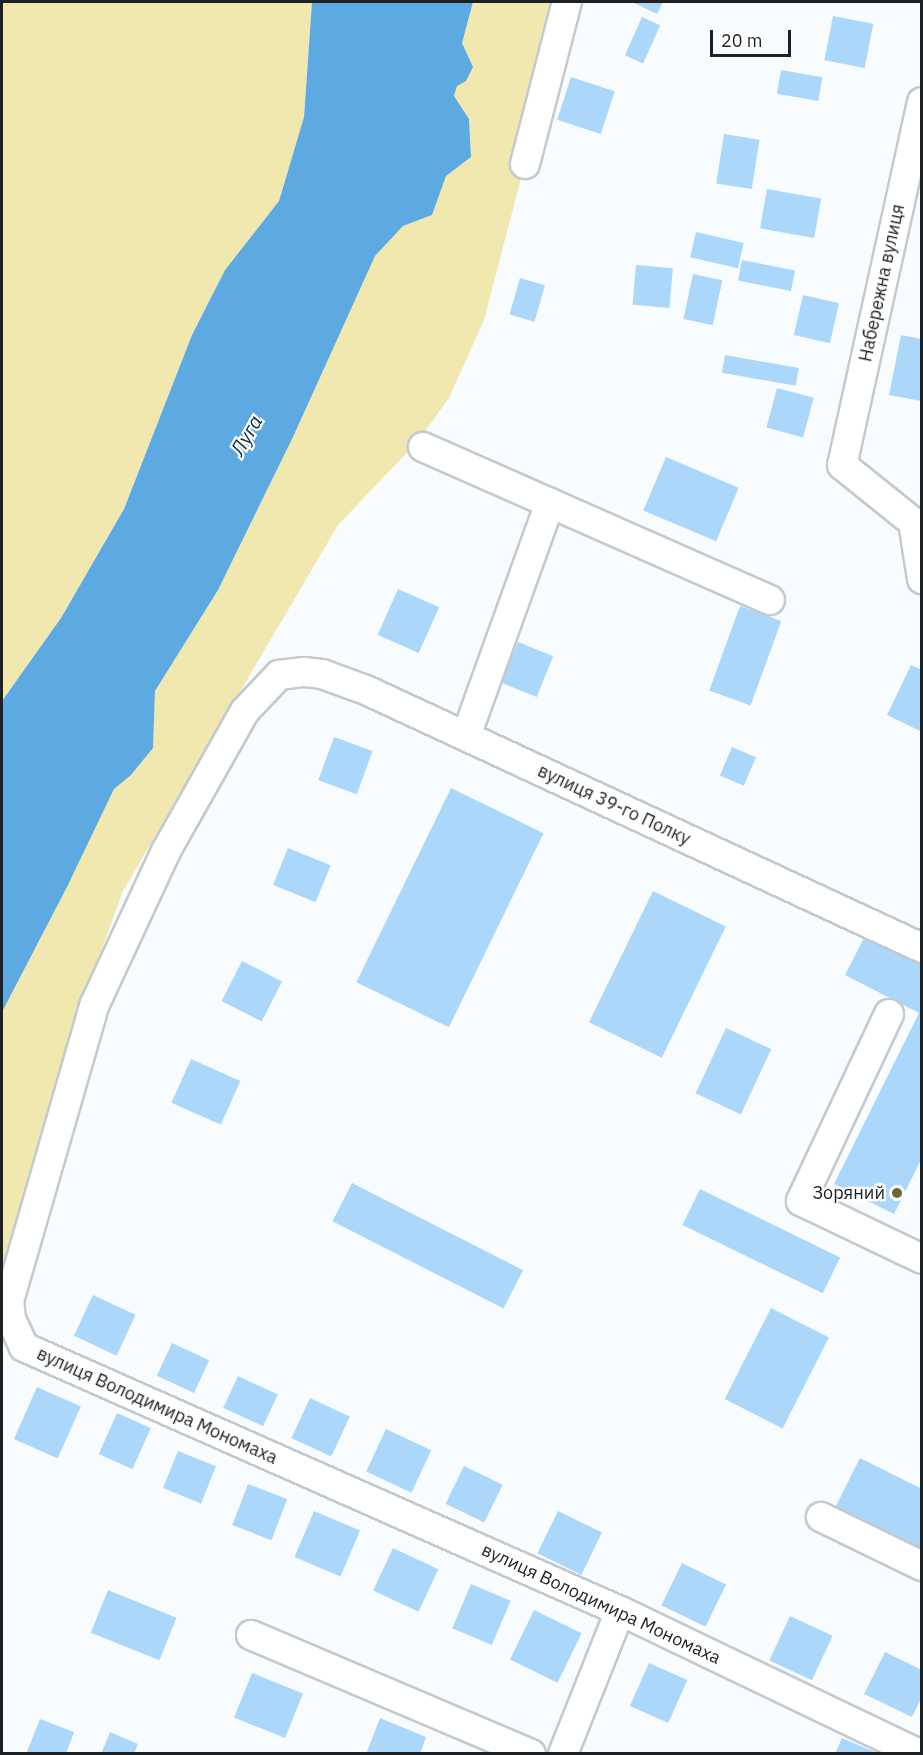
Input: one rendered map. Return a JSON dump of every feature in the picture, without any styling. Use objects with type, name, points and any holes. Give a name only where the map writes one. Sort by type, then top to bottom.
[{"type":"street","points":[[525,164],[567,2]]},
{"type":"street","name":"Набережна вулиця","points":[[921,102],[842,465],[913,522],[921,579]]},
{"type":"street","points":[[423,447],[770,600]]},
{"type":"street","points":[[466,736],[550,503]]},
{"type":"street","name":"вулиця 39-го Полку","points":[[304,672],[322,674],[366,690],[921,948]]},
{"type":"street","name":"вулиця Володимира Мономаха","points":[[304,672],[279,675],[246,711],[166,851],[95,1004],[9,1301],[11,1319],[24,1347],[621,1611],[919,1754]]},
{"type":"street","points":[[889,1014],[801,1201],[921,1259]]},
{"type":"street","points":[[821,1518],[921,1566]]},
{"type":"street","points":[[562,1754],[621,1611]]},
{"type":"street","points":[[251,1635],[531,1754]]},
{"type":"shaded area","points":[[2,2],[312,2],[304,117],[279,201],[225,270],[192,335],[124,509],[61,618],[2,701]]},
{"type":"shaded area","points":[[473,2],[567,2],[484,320],[449,398],[418,441],[338,525],[123,891],[77,1017],[2,1271],[2,1012],[67,887],[114,789],[131,775],[153,748],[155,691],[218,590],[293,437],[375,256],[403,226],[432,215],[446,176],[471,157],[469,119],[454,96],[457,85],[473,67],[462,43]]},
{"type":"water","name":"Луга","points":[[312,2],[473,2],[462,43],[473,67],[466,81],[457,86],[454,96],[469,119],[471,157],[446,176],[432,215],[403,226],[375,256],[293,437],[218,590],[155,691],[153,748],[131,775],[114,789],[67,887],[2,1012],[2,701],[61,618],[124,509],[192,335],[225,270],[279,201],[304,117]]},
{"type":"building","points":[[632,2],[663,2],[657,14]]},
{"type":"building","points":[[833,16],[873,24],[865,68],[824,60]]},
{"type":"building","points":[[642,17],[660,25],[643,64],[625,55]]},
{"type":"building","points":[[781,70],[822,77],[818,101],[777,94]]},
{"type":"building","points":[[571,77],[615,91],[601,134],[557,120]]},
{"type":"building","points":[[724,134],[760,140],[752,189],[716,183]]},
{"type":"building","points":[[767,189],[821,199],[814,238],[760,228]]},
{"type":"building","points":[[696,232],[744,243],[738,268],[690,257]]},
{"type":"building","points":[[742,260],[795,270],[791,291],[738,281]]},
{"type":"building","points":[[636,265],[673,268],[669,308],[633,305]]},
{"type":"building","points":[[693,274],[722,280],[713,325],[683,319]]},
{"type":"building","points":[[520,278],[545,285],[535,322],[510,315]]},
{"type":"building","points":[[803,295],[839,303],[830,343],[794,335]]},
{"type":"building","points":[[901,335],[922,339],[921,401],[889,395]]},
{"type":"building","points":[[725,355],[799,368],[796,386],[722,373]]},
{"type":"building","points":[[777,388],[814,398],[803,437],[766,428]]},
{"type":"building","points":[[666,457],[739,488],[716,541],[643,510]]},
{"type":"building","points":[[398,589],[439,607],[419,653],[378,635]]},
{"type":"building","points":[[740,606],[781,621],[751,706],[709,691]]},
{"type":"building","points":[[518,642],[553,656],[537,697],[502,683]]},
{"type":"building","points":[[911,665],[922,670],[922,732],[887,715]]},
{"type":"building","points":[[334,737],[373,751],[357,794],[318,780]]},
{"type":"building","points":[[732,747],[756,757],[744,786],[720,776]]},
{"type":"building","points":[[451,788],[544,833],[449,1027],[356,982]]},
{"type":"building","points":[[288,848],[331,865],[316,902],[273,885]]},
{"type":"building","points":[[653,891],[726,927],[662,1058],[589,1022]]},
{"type":"building","points":[[865,936],[922,964],[922,1158],[894,1214],[834,1184],[919,1013],[845,975]]},
{"type":"building","points":[[242,961],[282,981],[262,1022],[222,1001]]},
{"type":"building","points":[[726,1028],[771,1049],[741,1114],[696,1093]]},
{"type":"building","points":[[191,1059],[240,1081],[221,1125],[171,1103]]},
{"type":"building","points":[[352,1183],[523,1270],[504,1308],[332,1221]]},
{"type":"building","points":[[700,1189],[840,1257],[823,1293],[682,1225]]},
{"type":"building","points":[[93,1295],[136,1315],[117,1356],[74,1336]]},
{"type":"building","points":[[771,1308],[829,1338],[783,1428],[725,1399]]},
{"type":"building","points":[[172,1343],[209,1360],[194,1393],[157,1376]]},
{"type":"building","points":[[238,1376],[278,1395],[263,1426],[223,1408]]},
{"type":"building","points":[[37,1387],[81,1407],[58,1459],[14,1439]]},
{"type":"building","points":[[310,1398],[350,1417],[331,1456],[291,1438]]},
{"type":"building","points":[[117,1413],[151,1428],[132,1469],[99,1454]]},
{"type":"building","points":[[386,1429],[431,1450],[411,1493],[366,1472]]},
{"type":"building","points":[[178,1451],[216,1466],[201,1503],[163,1488]]},
{"type":"building","points":[[860,1458],[922,1489],[922,1549],[836,1506]]},
{"type":"building","points":[[464,1466],[503,1485],[484,1523],[446,1504]]},
{"type":"building","points":[[248,1484],[287,1499],[271,1540],[232,1525]]},
{"type":"building","points":[[314,1511],[360,1531],[340,1577],[294,1557]]},
{"type":"building","points":[[558,1511],[602,1532],[581,1575],[537,1553]]},
{"type":"building","points":[[393,1548],[438,1569],[418,1612],[373,1591]]},
{"type":"building","points":[[682,1563],[726,1584],[705,1627],[661,1605]]},
{"type":"building","points":[[471,1584],[511,1601],[492,1645],[452,1628]]},
{"type":"building","points":[[108,1590],[177,1618],[159,1660],[91,1633]]},
{"type":"building","points":[[534,1610],[582,1633],[558,1683],[510,1659]]},
{"type":"building","points":[[790,1616],[833,1636],[812,1680],[769,1660]]},
{"type":"building","points":[[885,1652],[922,1670],[922,1697],[912,1717],[864,1694]]},
{"type":"building","points":[[649,1663],[687,1680],[668,1723],[630,1706]]},
{"type":"building","points":[[252,1673],[303,1694],[285,1738],[234,1718]]},
{"type":"building","points":[[380,1718],[426,1737],[420,1754],[366,1754]]},
{"type":"building","points":[[40,1719],[74,1732],[66,1754],[26,1754]]},
{"type":"building","points":[[110,1732],[138,1744],[134,1754],[101,1754]]},
{"type":"building","points":[[842,1738],[877,1753],[877,1754],[835,1754]]},
{"type":"place","name":"Зоряний","points":[[897,1193]]}]
